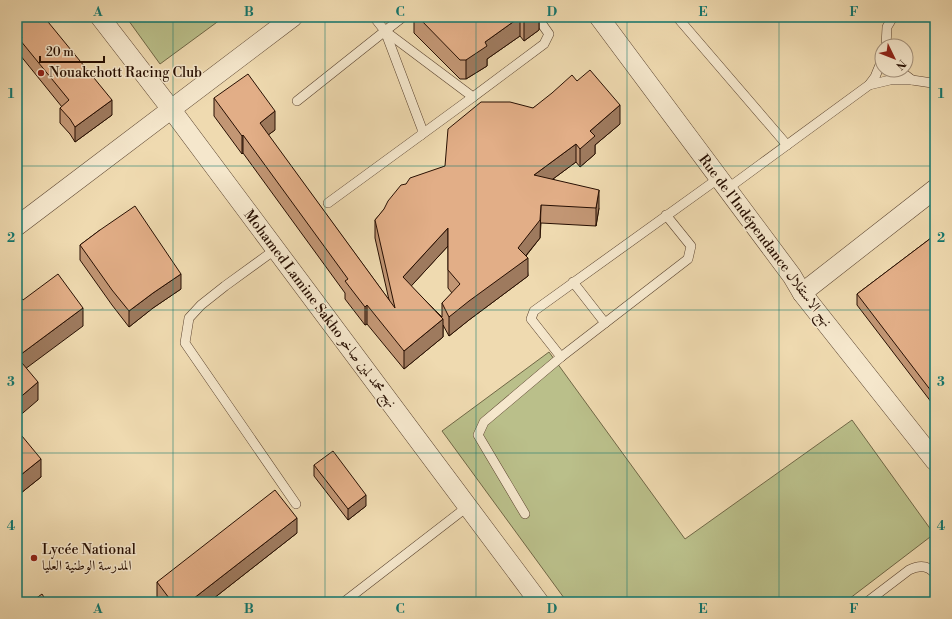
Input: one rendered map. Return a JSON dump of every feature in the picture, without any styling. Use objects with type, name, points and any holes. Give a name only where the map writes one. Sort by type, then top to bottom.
[{"type":"street","name":"Mohamed Lamine Sakho نهج محمد لمين صاخو","points":[[100,17],[171,109],[539,602]]},
{"type":"street","points":[[17,226],[293,17]]},
{"type":"street","name":"Rue de l'Indépendance نهج الاستقلال","points":[[600,17],[792,276],[802,293],[935,461]]},
{"type":"street","points":[[802,293],[935,189]]},
{"type":"lane","points":[[374,17],[385,30],[473,97]]},
{"type":"lane","points":[[297,101],[385,30],[404,17]]},
{"type":"lane","points":[[328,203],[544,44],[549,34],[536,17]]},
{"type":"lane","points":[[677,17],[787,145]]},
{"type":"lane","points":[[886,38],[887,27],[893,17]]},
{"type":"lane","points":[[385,30],[422,128],[421,135]]},
{"type":"lane","points":[[561,356],[531,319],[534,311],[666,215],[723,183],[762,164],[869,85],[874,78]]},
{"type":"lane","points":[[869,85],[890,80],[935,82]]},
{"type":"lane","points":[[525,514],[478,435],[484,422],[561,356],[688,259],[691,246],[666,215]]},
{"type":"lane","points":[[276,249],[225,286],[201,305],[188,318],[185,342],[296,504]]},
{"type":"lane","points":[[573,282],[605,323]]},
{"type":"lane","points":[[344,602],[467,506]]},
{"type":"lane","points":[[867,602],[915,567],[927,567],[935,574]]},
{"type":"green space","points":[[126,17],[224,17],[160,64]]},
{"type":"green space","points":[[549,352],[685,539],[852,420],[934,534],[845,602],[567,602],[442,431]]},
{"type":"building","points":[[17,17],[44,17],[112,100],[75,127],[60,108],[69,100],[20,40],[22,38],[17,31]]},
{"type":"building","points":[[418,17],[520,17],[485,42],[487,46],[466,60],[460,60]]},
{"type":"building","points":[[521,17],[531,17],[524,22]]},
{"type":"building","points":[[590,70],[620,105],[590,131],[595,136],[580,149],[576,144],[534,175],[599,190],[596,208],[541,205],[540,220],[518,248],[528,258],[449,317],[442,303],[460,284],[448,270],[448,228],[403,277],[443,319],[404,351],[367,305],[365,307],[345,281],[348,279],[243,135],[242,136],[214,98],[248,74],[275,111],[260,123],[395,308],[375,220],[401,185],[406,184],[410,178],[445,166],[448,129],[481,102],[510,102],[533,108],[572,75],[577,81]]},
{"type":"building","points":[[135,206],[181,274],[129,311],[80,245]]},
{"type":"building","points":[[935,235],[935,396],[857,294]]},
{"type":"building","points":[[58,274],[83,308],[17,357],[17,293],[23,300]]},
{"type":"building","points":[[17,357],[38,382],[17,400]]},
{"type":"building","points":[[17,430],[41,459],[21,475],[17,469]]},
{"type":"building","points":[[333,451],[366,495],[348,509],[314,465]]},
{"type":"building","points":[[275,490],[297,518],[189,602],[172,602],[157,582]]},
{"type":"building","points":[[42,594],[47,602],[31,602]]},
{"type":"place","name":"Nouakchott Racing Club","points":[[41,73]]},
{"type":"place","name":"Lycée National المدرسة الوطنية العليا","points":[[34,558]]}]
